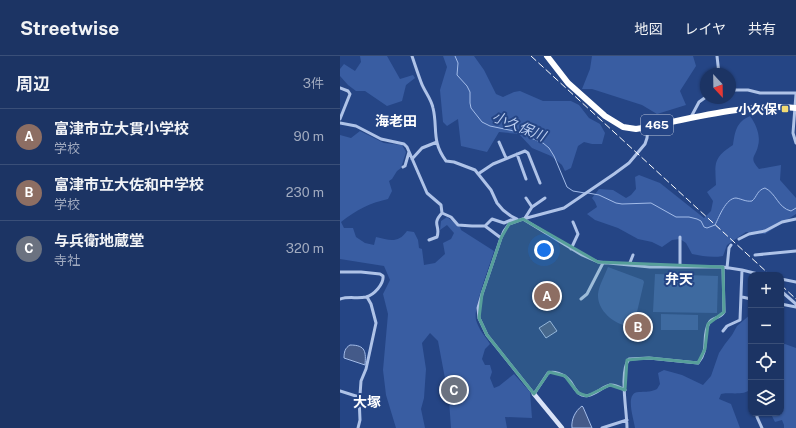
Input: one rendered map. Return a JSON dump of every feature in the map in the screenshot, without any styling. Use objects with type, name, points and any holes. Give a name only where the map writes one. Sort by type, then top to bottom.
[{"type":"highway","name":"465","points":[[547,56],[568,83],[605,116],[629,129],[648,127],[691,117],[744,110],[782,107],[795,108]]},
{"type":"street","points":[[412,56],[422,84],[432,105],[437,142],[441,154],[446,161],[454,162],[475,170],[491,190],[503,210],[518,220]]},
{"type":"street","points":[[717,56],[718,68]]},
{"type":"street","points":[[340,88],[348,91],[350,94],[340,119]]},
{"type":"street","points":[[736,90],[748,90],[774,94],[796,94],[793,133],[796,143]]},
{"type":"street","points":[[691,117],[700,101]]},
{"type":"street","points":[[340,123],[356,126],[388,142],[404,144],[427,193],[441,204],[442,213]]},
{"type":"street","points":[[562,428],[487,335],[478,318],[478,308],[482,294],[501,238],[507,227],[524,218],[557,211],[571,204],[614,174],[634,158],[645,144],[648,127]]},
{"type":"street","points":[[412,159],[422,148],[437,142]]},
{"type":"street","points":[[499,142],[506,158]]},
{"type":"street","points":[[478,174],[487,167],[525,151],[528,153],[540,183]]},
{"type":"street","points":[[403,167],[405,166],[409,152]]},
{"type":"street","points":[[517,154],[526,179]]},
{"type":"street","points":[[526,198],[532,206]]},
{"type":"street","points":[[524,218],[532,206],[546,198]]},
{"type":"street","points":[[442,213],[451,217],[458,224],[485,226],[501,238]]},
{"type":"street","points":[[429,240],[437,237],[436,219],[442,213]]},
{"type":"street","points":[[524,218],[571,249],[592,260],[603,263],[650,267],[725,268],[750,272]]},
{"type":"street","points":[[485,226],[492,219],[504,223],[511,220],[518,220]]},
{"type":"street","points":[[739,239],[749,234],[764,231],[782,222],[796,219]]},
{"type":"street","points":[[571,249],[578,234],[573,222]]},
{"type":"street","points":[[680,237],[680,267]]},
{"type":"street","points":[[627,428],[625,390],[626,363],[629,359],[649,358],[695,364],[700,361],[705,349],[705,330],[711,320],[722,316],[724,312],[725,268],[731,245]]},
{"type":"street","points":[[754,255],[796,251]]},
{"type":"street","points":[[629,265],[633,255]]},
{"type":"street","points":[[581,299],[587,294],[603,263]]},
{"type":"street","points":[[722,331],[727,326],[740,320],[742,270]]},
{"type":"street","points":[[340,272],[361,272],[380,274],[383,276],[381,285],[367,297],[347,297],[340,299]]},
{"type":"street","points":[[784,280],[796,282]]},
{"type":"street","points":[[784,294],[796,306]]},
{"type":"street","points":[[358,428],[360,420],[359,397],[361,381],[366,369],[376,323],[371,304],[367,297]]},
{"type":"street","points":[[742,297],[748,298]]},
{"type":"street","points":[[784,304],[796,306]]},
{"type":"street","points":[[534,394],[548,373],[551,372],[558,373],[569,379],[574,389],[582,396],[587,396],[610,385],[615,385],[625,390]]},
{"type":"street","points":[[340,391],[359,397]]},
{"type":"street","points":[[757,416],[762,428]]},
{"type":"street","points":[[602,428],[627,420]]},
{"type":"highlighted area","points":[[523,219],[598,262],[723,267],[724,312],[708,324],[705,349],[698,363],[649,358],[627,360],[625,390],[610,385],[587,396],[578,393],[565,376],[549,372],[534,394],[487,335],[479,318],[482,294],[501,238],[509,224]]},
{"type":"shaded area","points":[[360,56],[387,56],[400,79],[413,75],[415,78],[406,85],[402,101],[387,106],[365,91],[356,91],[348,85],[340,76],[340,69],[344,64],[355,71],[361,62]]},
{"type":"shaded area","points":[[443,56],[474,56],[484,70],[496,94],[503,97],[520,91],[543,101],[571,101],[579,105],[589,118],[600,124],[605,133],[602,144],[584,142],[578,146],[571,168],[565,171],[562,165],[551,156],[532,148],[519,134],[499,132],[487,152],[461,146],[458,119],[447,126],[443,122],[440,90],[447,67]]},
{"type":"shaded area","points":[[592,56],[693,56],[696,66],[680,91],[686,105],[657,114],[642,105],[592,89],[582,89],[590,69]]},
{"type":"shaded area","points":[[750,116],[756,126],[759,138],[757,150],[753,159],[754,162],[759,169],[781,165],[780,180],[796,198],[796,214],[765,234],[746,232],[727,245],[723,256],[715,257],[692,254],[686,243],[680,239],[672,240],[662,247],[652,242],[638,239],[618,228],[595,220],[587,214],[597,207],[592,198],[599,189],[613,190],[626,198],[636,189],[635,177],[639,175],[660,183],[704,218],[711,211],[713,201],[707,192],[716,185],[715,171],[717,162],[722,154],[733,145],[739,124],[745,118]]},
{"type":"shaded area","points":[[360,131],[384,143],[402,145],[406,152],[401,168],[389,181],[392,191],[388,199],[369,205],[352,214],[341,222],[344,228],[353,228],[356,237],[365,243],[374,245],[376,237],[393,240],[400,238],[407,231],[414,232],[418,240],[419,248],[422,249],[424,265],[435,263],[445,254],[443,243],[451,239],[454,233],[447,225],[440,230],[441,221],[447,217],[460,227],[461,230],[494,251],[479,297],[476,314],[476,320],[479,327],[490,344],[485,349],[482,359],[485,365],[490,365],[492,372],[490,378],[494,388],[499,386],[514,374],[530,392],[532,418],[505,417],[507,428],[451,428],[449,400],[438,341],[430,333],[422,343],[426,369],[424,398],[421,409],[425,428],[396,428],[386,395],[383,370],[388,314],[383,294],[390,280],[384,266],[340,259],[340,135],[351,138]]},
{"type":"shaded area","points":[[608,267],[643,280],[644,282],[637,312],[627,326],[611,319],[603,310],[598,300],[601,284]]},
{"type":"shaded area","points":[[655,274],[718,276],[717,313],[653,312]]},
{"type":"shaded area","points":[[661,314],[698,315],[698,330],[661,330]]},
{"type":"shaded area","points":[[748,317],[748,391],[741,393],[721,394],[719,399],[731,404],[740,428],[635,428],[631,407],[632,396],[634,393],[657,389],[660,384],[658,373],[664,370],[682,375],[703,385],[711,376],[719,353],[737,326]]},
{"type":"shaded area","points":[[550,321],[557,331],[546,338],[539,328]]},
{"type":"shaded area","points":[[784,344],[796,348],[796,428],[784,428],[782,420],[775,422],[772,416],[784,416]]},
{"type":"shaded area","points":[[350,345],[359,346],[364,350],[365,365],[344,358],[345,350]]},
{"type":"shaded area","points":[[582,406],[592,428],[572,428],[574,416],[577,410]]},
{"type":"waterway","name":"小久保川","points":[[455,56],[458,63],[457,75],[467,86],[470,92],[471,108],[482,122],[490,126],[514,131],[543,143],[549,148],[554,156],[567,187],[573,191],[585,193]]},
{"type":"waterway","name":"小久保川","points":[[588,193],[599,195],[616,203],[622,204],[651,203],[676,217],[689,217],[697,219],[701,221],[704,227],[707,228],[715,225],[723,208],[729,201],[736,198],[752,201],[760,190],[765,188],[772,193],[783,207],[791,211],[796,208]]},
{"type":"railway","points":[[531,56],[767,272]]},
{"type":"railway","points":[[784,288],[796,299]]},
{"type":"place","name":"小久保","points":[[785,109]]},
{"type":"place","name":"富津市立大貫小学校","points":[[547,296]]},
{"type":"place","name":"富津市立大佐和中学校","points":[[638,327]]},
{"type":"place","name":"与兵衛地蔵堂","points":[[454,390]]},
{"type":"district","name":"海老田","points":[[396,121]]},
{"type":"district","name":"弁天","points":[[679,279]]},
{"type":"district","name":"大塚","points":[[367,402]]}]
